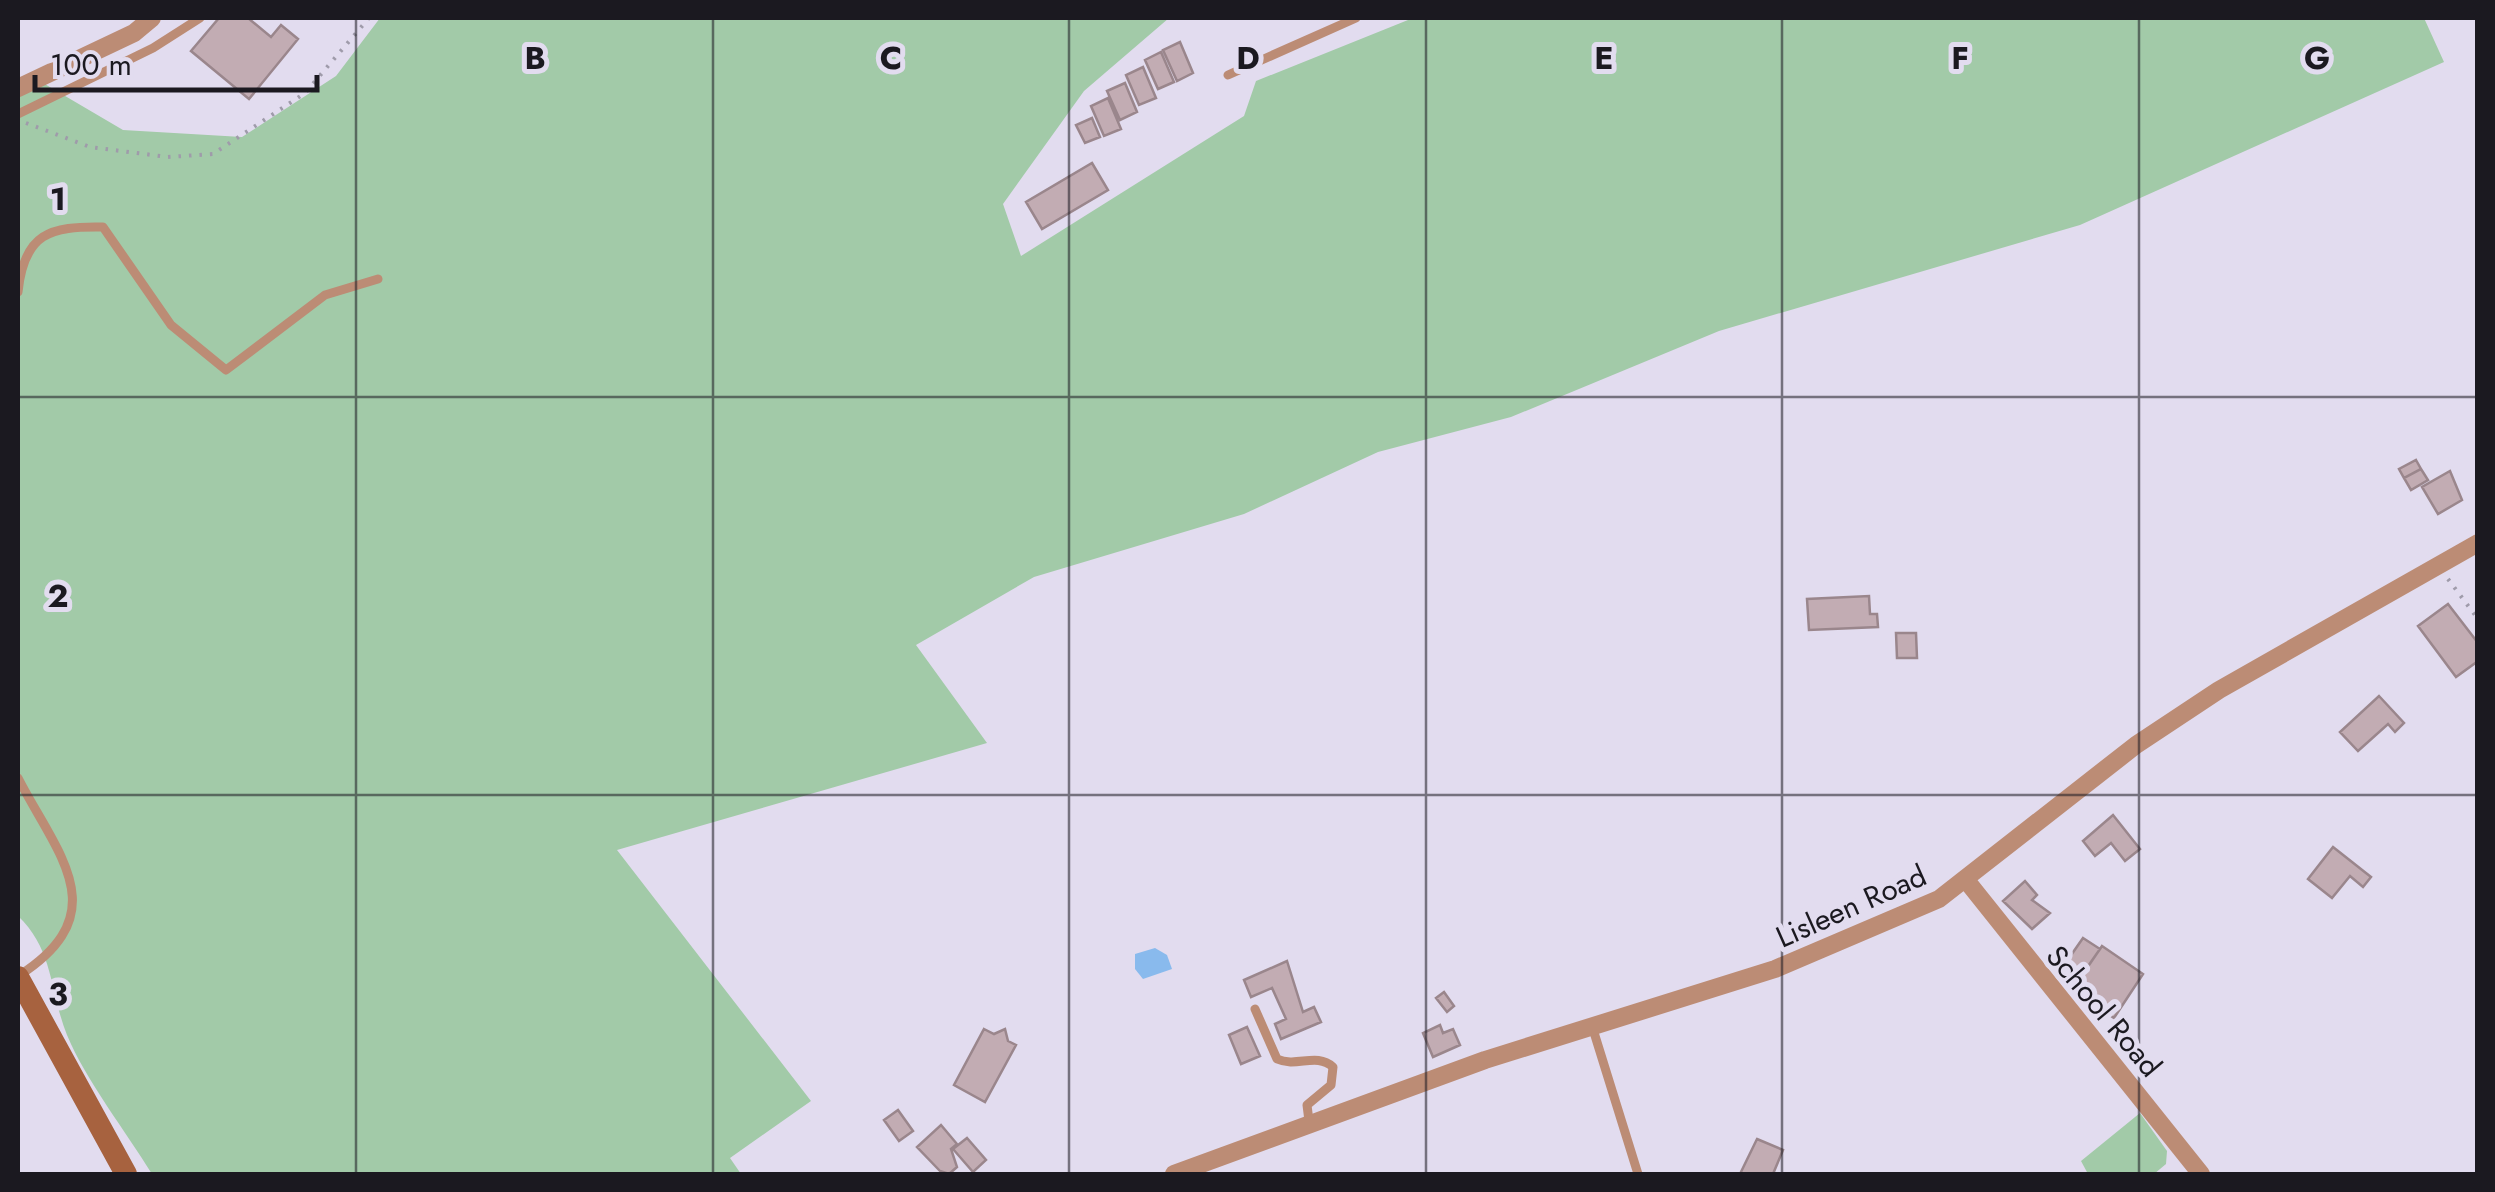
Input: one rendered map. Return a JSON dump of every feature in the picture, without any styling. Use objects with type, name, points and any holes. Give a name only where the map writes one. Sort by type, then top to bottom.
[{"type":"street","points":[[18,88],[134,32],[152,18]]},
{"type":"street","name":"Lisleen Road","points":[[1174,1174],[1309,1122],[1775,969],[1939,899],[2136,745],[2478,542]]},
{"type":"street","name":"School Road","points":[[1966,880],[2201,1174]]},
{"type":"street","points":[[18,977],[126,1174]]},
{"type":"lane","points":[[18,116],[153,48],[200,18]]},
{"type":"lane","points":[[1228,75],[1356,18]]},
{"type":"lane","points":[[18,292],[20,271],[36,238],[64,226],[104,227],[170,325],[226,370],[325,295],[378,279]]},
{"type":"lane","points":[[18,778],[68,868],[75,890],[66,934],[18,977]]},
{"type":"lane","points":[[1255,1009],[1278,1060],[1294,1064],[1326,1060],[1333,1067],[1331,1084],[1307,1105],[1309,1122]]},
{"type":"lane","points":[[1592,1026],[1638,1174]]},
{"type":"path","points":[[18,116],[90,147],[168,157],[213,154],[305,93],[369,18]]},
{"type":"path","points":[[2438,567],[2478,619]]},
{"type":"green space","points":[[380,18],[1169,18],[1084,91],[1003,204],[1021,256],[1244,116],[1256,81],[1413,18],[2424,18],[2444,62],[2080,225],[1719,331],[1511,417],[1378,452],[1244,514],[1034,577],[916,645],[987,743],[617,850],[811,1101],[730,1158],[741,1174],[152,1174],[75,1052],[61,1019],[45,958],[30,929],[18,916],[18,95],[43,83],[123,130],[242,137],[336,76]]},
{"type":"green space","points":[[2140,1113],[2167,1151],[2166,1164],[2154,1174],[2088,1174],[2081,1161]]},
{"type":"water","points":[[1155,948],[1167,955],[1172,969],[1143,979],[1135,969],[1135,954]]},
{"type":"building","points":[[219,18],[248,18],[271,37],[281,25],[298,39],[249,99],[191,51]]},
{"type":"building","points":[[1180,42],[1193,73],[1177,81],[1163,50]]},
{"type":"building","points":[[1161,52],[1174,82],[1158,89],[1145,60]]},
{"type":"building","points":[[1143,67],[1156,98],[1139,105],[1126,75]]},
{"type":"building","points":[[1125,83],[1137,112],[1120,120],[1107,91]]},
{"type":"building","points":[[1108,98],[1121,129],[1104,136],[1091,106]]},
{"type":"building","points":[[1092,118],[1100,137],[1085,143],[1076,125]]},
{"type":"building","points":[[1092,163],[1108,190],[1042,229],[1026,202]]},
{"type":"building","points":[[2416,460],[2421,469],[2404,478],[2399,469]]},
{"type":"building","points":[[2421,469],[2428,480],[2411,490],[2404,478]]},
{"type":"building","points":[[2450,471],[2462,500],[2438,514],[2422,487]]},
{"type":"building","points":[[1869,596],[1870,614],[1877,614],[1878,627],[1809,630],[1807,599]]},
{"type":"building","points":[[2448,604],[2478,643],[2478,661],[2456,677],[2418,626]]},
{"type":"building","points":[[1896,633],[1916,633],[1917,658],[1897,658]]},
{"type":"building","points":[[2379,696],[2404,723],[2395,732],[2388,724],[2358,751],[2340,732]]},
{"type":"building","points":[[2113,815],[2140,849],[2125,861],[2111,843],[2095,856],[2083,841]]},
{"type":"building","points":[[2333,847],[2371,877],[2363,887],[2350,876],[2332,898],[2308,879]]},
{"type":"building","points":[[2025,881],[2037,895],[2032,900],[2050,913],[2032,929],[2003,901]]},
{"type":"building","points":[[2083,938],[2100,949],[2084,972],[2067,961]]},
{"type":"building","points":[[2102,946],[2143,974],[2114,1018],[2072,990]]},
{"type":"building","points":[[1287,961],[1303,1012],[1314,1007],[1321,1022],[1281,1039],[1275,1024],[1286,1019],[1272,988],[1251,997],[1244,980]]},
{"type":"building","points":[[1444,992],[1454,1006],[1447,1012],[1436,998]]},
{"type":"building","points":[[1440,1025],[1443,1033],[1453,1029],[1460,1045],[1433,1057],[1423,1033]]},
{"type":"building","points":[[1247,1027],[1260,1056],[1241,1064],[1229,1035]]},
{"type":"building","points":[[984,1029],[994,1034],[1005,1029],[1008,1041],[1016,1045],[985,1102],[954,1085]]},
{"type":"building","points":[[898,1110],[913,1131],[899,1141],[884,1120]]},
{"type":"building","points":[[941,1125],[957,1144],[951,1149],[957,1167],[949,1174],[940,1171],[917,1147]]},
{"type":"building","points":[[967,1138],[986,1160],[973,1172],[953,1149]]},
{"type":"building","points":[[1757,1139],[1783,1150],[1773,1174],[1740,1174]]}]
